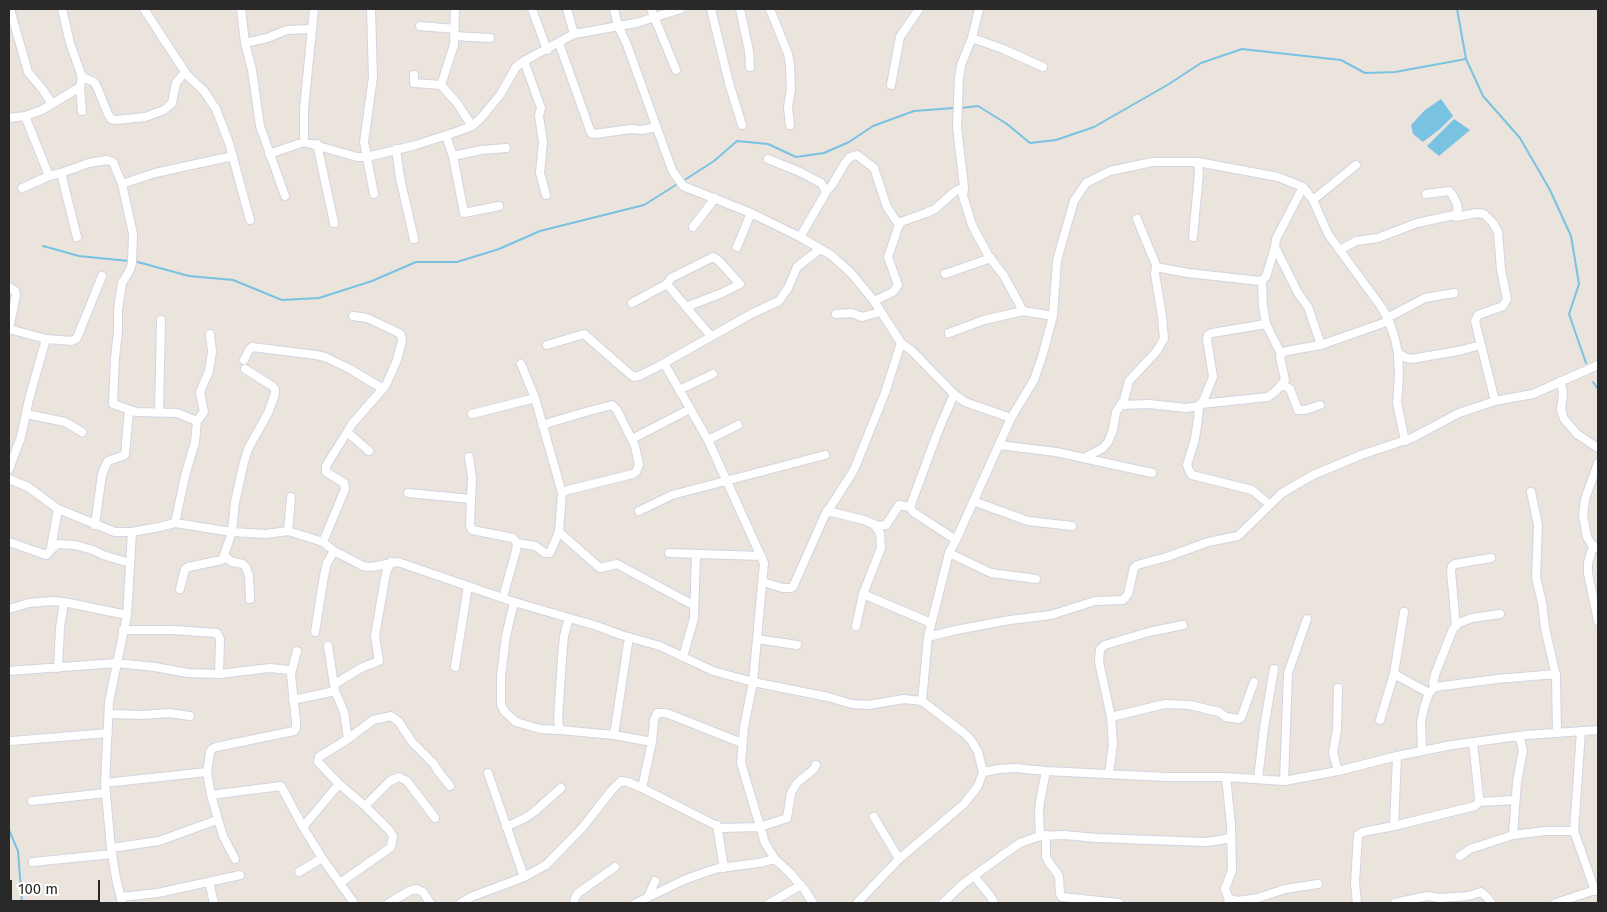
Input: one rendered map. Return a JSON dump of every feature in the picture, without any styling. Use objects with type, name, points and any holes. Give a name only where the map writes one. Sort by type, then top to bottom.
[{"type":"street","points":[[10,9],[28,72],[44,90],[52,104]]},
{"type":"street","points":[[62,9],[70,43],[82,77],[80,87],[82,111]]},
{"type":"street","points":[[144,9],[185,72],[212,101],[233,156],[250,220]]},
{"type":"street","points":[[241,9],[245,43],[252,70],[260,126],[285,196]]},
{"type":"street","points":[[304,142],[304,109],[314,9]]},
{"type":"street","points":[[372,9],[373,77],[364,142],[374,194]]},
{"type":"street","points":[[441,86],[452,52],[455,9]]},
{"type":"street","points":[[532,9],[547,50]]},
{"type":"street","points":[[567,9],[574,34]]},
{"type":"street","points":[[614,9],[618,26],[626,42],[672,170],[683,186],[751,213],[800,237],[831,255],[852,274],[874,301],[901,343],[912,351],[954,394],[965,402],[1011,418]]},
{"type":"street","points":[[651,9],[676,70]]},
{"type":"street","points":[[269,154],[304,142],[367,157],[446,136],[472,126],[481,118],[500,95],[516,67],[524,61],[574,34],[644,21],[680,9]]},
{"type":"street","points":[[712,9],[730,88],[742,125]]},
{"type":"street","points":[[740,9],[749,51],[750,66]]},
{"type":"street","points":[[770,9],[788,54],[790,64],[791,89],[788,106],[790,125]]},
{"type":"street","points":[[891,85],[900,37],[919,9]]},
{"type":"street","points":[[979,9],[972,38],[961,65],[959,79],[957,127],[964,187],[963,196],[972,225],[988,255],[1004,276],[1023,311]]},
{"type":"street","points":[[420,26],[490,38]]},
{"type":"street","points":[[245,43],[267,38],[287,30],[312,29]]},
{"type":"street","points":[[972,38],[1003,49],[1043,67]]},
{"type":"street","points":[[559,43],[591,133],[630,129],[642,130],[656,127]]},
{"type":"street","points":[[524,61],[541,108],[543,142],[540,173],[546,195]]},
{"type":"street","points":[[82,77],[94,82],[108,114],[111,119],[116,120],[145,116],[164,110],[172,104],[176,83],[185,72]]},
{"type":"street","points":[[414,75],[414,84],[441,86],[457,104],[472,126]]},
{"type":"street","points":[[9,118],[25,116],[42,110],[80,87]]},
{"type":"street","points":[[25,116],[49,176]]},
{"type":"street","points":[[446,136],[453,156],[464,213],[500,206]]},
{"type":"street","points":[[317,144],[334,223]]},
{"type":"street","points":[[453,156],[480,150],[506,148]]},
{"type":"street","points":[[396,149],[400,178],[414,239]]},
{"type":"street","points":[[800,237],[845,163],[850,157],[857,155],[874,168],[887,207],[898,225]]},
{"type":"street","points":[[122,184],[164,170],[233,156]]},
{"type":"street","points":[[768,159],[821,183],[826,192]]},
{"type":"street","points":[[22,188],[49,176],[89,163],[107,160],[113,162],[122,184],[133,234],[132,264],[122,283],[118,309],[118,338],[112,401],[115,405],[129,410],[143,413],[177,413],[197,421]]},
{"type":"street","points":[[922,702],[928,637],[949,553],[1011,418],[1034,380],[1053,316],[1057,261],[1074,201],[1086,183],[1110,171],[1152,162],[1198,162],[1278,177],[1303,187],[1312,200],[1326,230],[1388,319],[1396,340],[1398,353],[1397,403],[1405,441]]},
{"type":"street","points":[[1193,237],[1199,173],[1198,162]]},
{"type":"street","points":[[1312,200],[1356,165]]},
{"type":"street","points":[[61,173],[77,237]]},
{"type":"street","points":[[874,301],[893,292],[898,285],[888,257],[900,222],[926,213],[954,192],[964,187]]},
{"type":"street","points":[[1121,405],[1149,404],[1196,408],[1200,405],[1268,396],[1282,386],[1285,380],[1281,354],[1266,324],[1262,280],[1269,268],[1276,239],[1303,187]]},
{"type":"street","points":[[1426,194],[1449,191],[1458,208],[1458,212],[1454,215]]},
{"type":"street","points":[[693,228],[716,198]]},
{"type":"street","points":[[737,247],[751,213]]},
{"type":"street","points":[[1340,250],[1356,241],[1378,238],[1417,223],[1454,215],[1456,217],[1477,213],[1484,214],[1493,223],[1498,232],[1501,270],[1508,299],[1503,306],[1478,315],[1476,318],[1476,326],[1495,401]]},
{"type":"street","points":[[1084,458],[1103,448],[1108,442],[1113,430],[1116,412],[1124,400],[1129,381],[1156,352],[1164,340],[1155,274],[1156,267],[1137,219]]},
{"type":"street","points":[[1275,247],[1298,293],[1308,307],[1321,345]]},
{"type":"street","points":[[547,345],[584,334],[634,377],[639,376],[753,313],[779,301],[788,288],[797,267],[820,249]]},
{"type":"street","points":[[632,303],[667,284],[671,278],[713,257],[740,284],[686,307]]},
{"type":"street","points":[[945,274],[991,258]]},
{"type":"street","points":[[1156,267],[1188,273],[1262,280]]},
{"type":"street","points":[[9,287],[15,291],[16,295],[9,329],[46,339],[72,341],[77,338],[102,276]]},
{"type":"street","points":[[667,284],[711,336]]},
{"type":"street","points":[[1281,354],[1286,351],[1321,345],[1388,319],[1425,298],[1454,293]]},
{"type":"street","points":[[949,333],[984,320],[1023,311],[1053,316]]},
{"type":"street","points":[[836,314],[852,313],[862,317],[880,312]]},
{"type":"street","points":[[324,542],[345,489],[344,483],[326,472],[326,466],[347,432],[383,389],[402,341],[398,332],[373,321],[353,316]]},
{"type":"street","points":[[159,413],[161,320]]},
{"type":"street","points":[[1266,324],[1208,335],[1213,377],[1200,405],[1195,439],[1187,465],[1192,475],[1252,490],[1269,504]]},
{"type":"street","points":[[175,522],[195,442],[197,421],[204,412],[200,392],[209,371],[212,352],[210,334]]},
{"type":"street","points":[[9,469],[19,444],[46,339]]},
{"type":"street","points":[[763,582],[783,588],[793,587],[827,511],[854,470],[885,393],[901,343]]},
{"type":"street","points":[[1398,353],[1410,359],[1481,345]]},
{"type":"street","points":[[244,360],[252,348],[316,355],[325,357],[350,369],[383,389]]},
{"type":"street","points":[[664,363],[708,440],[728,480],[764,563],[753,682],[742,743],[742,770],[765,843],[775,859],[801,885],[813,903]]},
{"type":"street","points":[[469,457],[472,478],[470,525],[472,530],[512,538],[519,545],[534,546],[545,553],[552,551],[559,532],[562,493],[535,398],[521,364]]},
{"type":"street","points":[[928,637],[1010,620],[1051,615],[1094,601],[1123,600],[1128,594],[1134,568],[1137,565],[1167,557],[1208,542],[1238,536],[1282,493],[1313,475],[1361,455],[1405,441],[1459,413],[1495,401],[1533,394],[1598,365]]},
{"type":"street","points":[[180,589],[185,569],[197,564],[222,560],[224,556],[232,532],[235,502],[248,449],[268,413],[275,394],[272,386],[245,369]]},
{"type":"street","points":[[679,390],[713,374]]},
{"type":"street","points":[[1560,381],[1563,394],[1561,410],[1564,419],[1577,434],[1598,448]]},
{"type":"street","points":[[1282,386],[1290,389],[1298,410],[1305,410],[1320,405]]},
{"type":"street","points":[[954,394],[910,506],[913,512],[956,540]]},
{"type":"street","points":[[472,414],[535,398]]},
{"type":"street","points":[[542,425],[612,405],[632,439],[639,461],[636,472],[633,474],[562,493]]},
{"type":"street","points":[[632,439],[690,409]]},
{"type":"street","points":[[96,525],[102,474],[108,461],[126,455],[129,410]]},
{"type":"street","points":[[26,414],[65,422],[82,432]]},
{"type":"street","points":[[708,440],[738,425]]},
{"type":"street","points":[[347,432],[369,451]]},
{"type":"street","points":[[999,445],[1084,458],[1152,473]]},
{"type":"street","points":[[639,511],[672,495],[825,455]]},
{"type":"street","points":[[1598,463],[1585,499],[1583,516],[1587,537],[1596,547],[1590,555],[1588,573],[1598,621]]},
{"type":"street","points":[[9,479],[28,487],[58,509],[115,532],[132,532],[175,522],[232,532],[266,534],[288,531],[324,542],[334,551],[363,566],[371,567],[398,562],[514,602],[660,646],[713,671],[753,682],[828,697],[852,704],[868,705],[904,699],[922,702],[972,740],[978,752],[983,772],[978,786],[964,804],[899,859],[858,903]]},
{"type":"street","points":[[1531,492],[1538,525],[1536,578],[1556,674],[1557,733]]},
{"type":"street","points":[[408,494],[471,499]]},
{"type":"street","points":[[288,531],[292,497]]},
{"type":"street","points":[[973,501],[1028,521],[1072,526]]},
{"type":"street","points":[[880,533],[899,505],[910,506]]},
{"type":"street","points":[[52,548],[58,509]]},
{"type":"street","points":[[827,511],[864,520],[875,526],[880,533],[881,548],[863,594],[856,626]]},
{"type":"street","points":[[875,526],[886,525]]},
{"type":"street","points":[[132,532],[127,615],[109,702],[106,783],[112,851],[122,900],[240,875]]},
{"type":"street","points":[[559,532],[600,568],[617,564],[694,607]]},
{"type":"street","points":[[9,542],[42,554],[46,554],[54,545],[75,545],[130,562]]},
{"type":"street","points":[[503,597],[519,545]]},
{"type":"street","points":[[315,632],[327,563],[334,551]]},
{"type":"street","points":[[669,553],[761,556]]},
{"type":"street","points":[[949,553],[991,573],[1036,579]]},
{"type":"street","points":[[683,657],[694,618],[696,554]]},
{"type":"street","points":[[224,556],[232,562],[243,564],[247,568],[250,576],[250,599]]},
{"type":"street","points":[[1456,626],[1451,568],[1455,564],[1491,558]]},
{"type":"street","points":[[293,700],[334,688],[361,668],[379,661],[375,636],[385,578],[391,562]]},
{"type":"street","points":[[455,667],[468,586]]},
{"type":"street","points":[[863,594],[931,623]]},
{"type":"street","points":[[9,609],[37,602],[64,602],[127,615]]},
{"type":"street","points":[[58,668],[60,628],[64,602]]},
{"type":"street","points":[[514,602],[506,636],[501,676],[501,706],[505,712],[520,724],[540,729],[614,736],[652,742]]},
{"type":"street","points":[[1380,720],[1394,674],[1404,612]]},
{"type":"street","points":[[1435,687],[1436,672],[1453,628],[1472,618],[1500,614]]},
{"type":"street","points":[[560,730],[558,720],[562,658],[564,636],[569,618]]},
{"type":"street","points":[[1284,781],[1288,673],[1307,618]]},
{"type":"street","points":[[1109,773],[1113,744],[1111,717],[1100,662],[1100,648],[1149,632],[1183,625]]},
{"type":"street","points":[[124,630],[173,630],[217,633],[220,639],[219,674]]},
{"type":"street","points":[[614,736],[629,637]]},
{"type":"street","points":[[757,640],[797,645]]},
{"type":"street","points":[[328,646],[334,688],[344,712],[348,739]]},
{"type":"street","points":[[235,859],[223,836],[211,795],[207,772],[210,752],[216,747],[294,731],[296,722],[291,674],[297,651]]},
{"type":"street","points":[[9,671],[116,663],[188,673],[219,674],[270,668],[289,670],[291,674]]},
{"type":"street","points":[[1258,779],[1274,669]]},
{"type":"street","points":[[1394,674],[1429,693]]},
{"type":"street","points":[[1422,751],[1422,717],[1429,693],[1435,687],[1556,674]]},
{"type":"street","points":[[1111,717],[1164,704],[1173,704],[1190,705],[1238,719],[1241,718],[1254,682]]},
{"type":"street","points":[[1338,688],[1337,729],[1333,753],[1338,771]]},
{"type":"street","points":[[642,788],[652,742],[654,720],[660,712],[742,743]]},
{"type":"street","points":[[109,714],[142,715],[168,713],[190,716]]},
{"type":"street","points":[[340,883],[391,847],[393,836],[365,806],[339,784],[317,759],[324,752],[348,739],[373,720],[391,716],[394,717],[412,742],[434,764],[450,786]]},
{"type":"street","points":[[983,772],[1015,768],[1167,777],[1226,777],[1284,781],[1338,771],[1397,756],[1474,742],[1519,736],[1598,730]]},
{"type":"street","points":[[1556,903],[1597,890],[1574,831],[1581,731]]},
{"type":"street","points":[[11,741],[108,733]]},
{"type":"street","points":[[1513,836],[1517,782],[1523,750],[1519,736]]},
{"type":"street","points":[[1474,742],[1479,802]]},
{"type":"street","points":[[1394,826],[1397,756]]},
{"type":"street","points":[[460,903],[546,865],[583,827],[611,791],[621,782],[628,782],[642,788],[721,828],[760,827],[787,818],[791,793],[797,783],[814,769],[816,765]]},
{"type":"street","points":[[1046,771],[1039,812],[1047,860],[1057,872],[1060,894],[1066,901],[1119,903]]},
{"type":"street","points":[[106,783],[207,772]]},
{"type":"street","points":[[488,773],[524,876]]},
{"type":"street","points":[[365,806],[390,782],[399,777],[406,781],[436,818]]},
{"type":"street","points":[[1226,777],[1232,870],[1225,889],[1229,901],[1258,898],[1285,889],[1318,884]]},
{"type":"street","points":[[303,827],[339,784]]},
{"type":"street","points":[[211,795],[281,786],[322,858],[353,901],[344,903]]},
{"type":"street","points":[[506,827],[534,812],[561,788]]},
{"type":"street","points":[[32,801],[106,793]]},
{"type":"street","points":[[1357,903],[1355,883],[1358,835],[1363,832],[1470,808],[1479,802],[1515,800]]},
{"type":"street","points":[[874,817],[899,859]]},
{"type":"street","points":[[33,862],[112,851],[159,841],[218,820]]},
{"type":"street","points":[[717,825],[724,868]]},
{"type":"street","points":[[1460,856],[1470,849],[1513,836],[1545,831],[1574,831]]},
{"type":"street","points":[[943,903],[974,876],[1020,843],[1043,835],[1206,842],[1221,840],[1231,836]]},
{"type":"street","points":[[299,872],[322,858]]},
{"type":"street","points":[[636,903],[684,880],[724,868],[775,859]]},
{"type":"street","points":[[574,903],[578,893],[615,867]]},
{"type":"street","points":[[974,876],[994,903]]},
{"type":"street","points":[[648,896],[655,881]]},
{"type":"street","points":[[209,882],[214,903]]},
{"type":"street","points":[[770,903],[801,885]]},
{"type":"street","points":[[390,903],[410,891],[417,890],[423,892],[430,903]]},
{"type":"street","points":[[1396,903],[1468,896],[1481,892],[1491,903]]},
{"type":"water","points":[[1441,99],[1453,116],[1423,142],[1413,134],[1411,125],[1425,110]]},
{"type":"water","points":[[1454,119],[1470,130],[1439,156],[1427,146]]},
{"type":"waterway","points":[[1457,9],[1466,59],[1483,96],[1520,138],[1550,190],[1571,236],[1579,284],[1569,314],[1586,363]]},
{"type":"waterway","points":[[961,108],[978,106],[1007,124],[1030,143],[1056,140],[1094,127],[1169,84],[1201,63],[1242,49],[1341,60],[1365,73],[1395,72],[1466,59]]},
{"type":"waterway","points":[[683,181],[714,161],[737,141],[768,144],[796,157],[824,153],[849,142],[873,126],[914,111],[954,108]]},
{"type":"waterway","points":[[134,261],[189,276],[233,280],[282,300],[319,298],[372,281],[416,262],[457,262],[499,249],[540,231],[644,205],[679,183]]},
{"type":"waterway","points":[[43,246],[79,256],[129,261]]},
{"type":"waterway","points":[[1593,382],[1598,389]]},
{"type":"waterway","points":[[9,830],[18,851],[22,903]]}]
